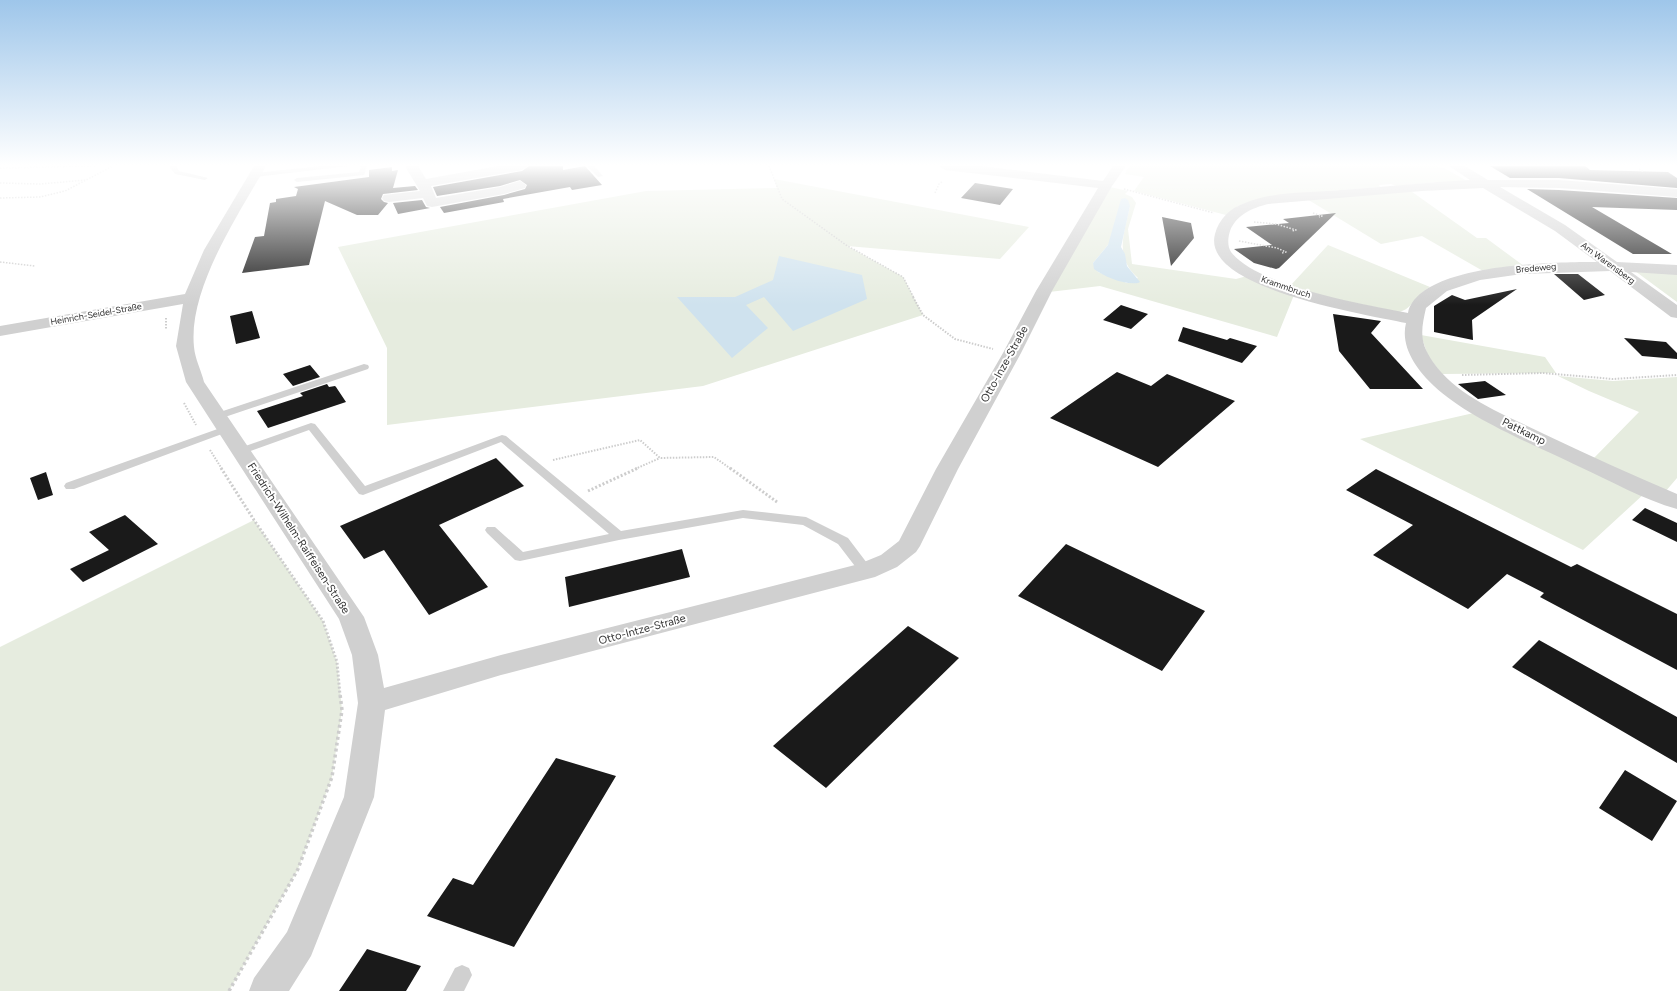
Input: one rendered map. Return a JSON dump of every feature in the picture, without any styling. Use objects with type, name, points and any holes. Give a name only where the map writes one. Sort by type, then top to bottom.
[{"type":"street","name":"Friedrich-Wilhelm-Raiffeisen-Straße","points":[[234,212],[210,255],[191,298],[184,342],[196,382],[351,617],[365,655],[372,703],[359,797],[299,944],[267,991]]},
{"type":"street","name":"Otto-Inze-Straße","points":[[908,546],[947,469],[1012,353],[1044,290],[1090,212]]},
{"type":"street","points":[[1220,238],[1230,218],[1238,212]]},
{"type":"street","name":"Am Warensberg","points":[[1535,212],[1677,313]]},
{"type":"street","name":"Krammbruch","points":[[1220,238],[1226,255],[1233,262],[1264,280],[1325,300],[1412,319]]},
{"type":"street","name":"Bredeweg","points":[[1412,319],[1414,310],[1431,293],[1467,279],[1501,271],[1530,268],[1612,266],[1677,270]]},
{"type":"street","name":"Heinrich-Seidel-Straße","points":[[0,331],[191,298]]},
{"type":"street","name":"Pattkamp","points":[[1412,319],[1414,341],[1419,355],[1435,375],[1469,403],[1492,416],[1577,457],[1677,502]]},
{"type":"street","name":"Otto-Intze-Straße","points":[[372,703],[501,665],[866,571],[890,561],[908,546]]},
{"type":"lane","points":[[70,486],[203,438],[222,422],[364,367]]},
{"type":"lane","points":[[241,451],[311,426],[363,491],[502,438],[619,536]]},
{"type":"lane","points":[[491,530],[520,557],[619,536],[743,514],[806,521],[843,541],[866,571]]},
{"type":"path","points":[[800,212],[846,245],[903,277],[924,315],[955,339],[1012,353]]},
{"type":"path","points":[[1208,212],[1246,222],[1270,222],[1296,230],[1292,232]]},
{"type":"path","points":[[1220,238],[1250,242],[1277,248],[1286,252],[1282,253]]},
{"type":"path","points":[[0,262],[35,266]]},
{"type":"path","points":[[166,316],[167,337]]},
{"type":"path","points":[[1435,375],[1543,373],[1612,379],[1677,375]]},
{"type":"path","points":[[180,395],[203,438],[254,520],[323,621],[337,662],[342,710],[332,777],[298,869],[229,991]]},
{"type":"path","points":[[533,464],[640,440],[660,458]]},
{"type":"path","points":[[573,498],[660,458],[714,457],[806,521]]},
{"type":"shaded area","points":[[529,212],[951,212],[1029,227],[1000,259],[847,246],[903,277],[923,315],[703,386],[387,425],[387,348],[338,247]]},
{"type":"shaded area","points":[[1095,212],[1126,212],[1108,245],[1093,263],[1098,272],[1127,283],[1138,278],[1126,262],[1123,253],[1124,236],[1129,212],[1133,212],[1128,229],[1132,264],[1236,279],[1247,276],[1294,295],[1277,337],[1100,286],[1049,292]]},
{"type":"shaded area","points":[[1215,212],[1230,212],[1226,215]]},
{"type":"shaded area","points":[[1329,212],[1441,212],[1477,238],[1486,238],[1524,266],[1483,271],[1422,236],[1381,244]]},
{"type":"shaded area","points":[[1328,245],[1430,287],[1421,293],[1408,308],[1399,312],[1326,297],[1290,286]]},
{"type":"shaded area","points":[[1635,271],[1677,272],[1677,302]]},
{"type":"shaded area","points":[[1421,335],[1545,357],[1556,373],[1442,374],[1428,356]]},
{"type":"shaded area","points":[[1558,376],[1613,381],[1677,377],[1677,478],[1665,492],[1593,459],[1639,412]]},
{"type":"shaded area","points":[[1478,412],[1645,493],[1583,550],[1360,439]]},
{"type":"shaded area","points":[[254,520],[323,621],[337,662],[342,710],[332,777],[298,869],[229,991],[0,991],[0,647]]},
{"type":"water","points":[[1117,212],[1129,212],[1121,247],[1125,254],[1127,266],[1140,282],[1121,282],[1094,269],[1093,263],[1108,245]]},
{"type":"water","points":[[779,256],[862,275],[867,299],[793,331],[764,297],[746,305],[768,328],[732,358],[677,297],[735,297],[773,280]]},
{"type":"building","points":[[268,212],[322,212],[309,265],[242,273],[255,237],[264,236]]},
{"type":"building","points":[[351,212],[380,212],[378,215],[357,215]]},
{"type":"building","points":[[1565,212],[1601,212],[1672,254],[1633,254]]},
{"type":"building","points":[[1336,213],[1279,268],[1276,269],[1254,263],[1234,249],[1272,245],[1246,227],[1289,223],[1283,219]]},
{"type":"building","points":[[1162,217],[1191,223],[1194,238],[1171,266]]},
{"type":"building","points":[[1554,274],[1578,274],[1605,295],[1584,300]]},
{"type":"building","points":[[1517,289],[1472,320],[1473,340],[1434,332],[1434,306],[1452,295],[1465,300]]},
{"type":"building","points":[[1121,305],[1148,314],[1131,329],[1103,320]]},
{"type":"building","points":[[252,311],[260,338],[236,344],[230,316]]},
{"type":"building","points":[[1333,314],[1381,321],[1371,333],[1423,389],[1370,389],[1339,351]]},
{"type":"building","points":[[1183,327],[1227,340],[1230,338],[1257,346],[1242,363],[1178,341]]},
{"type":"building","points":[[1624,338],[1666,342],[1677,353],[1677,359],[1642,356]]},
{"type":"building","points":[[310,365],[320,377],[293,386],[283,374]]},
{"type":"building","points":[[1117,372],[1151,386],[1167,374],[1235,401],[1158,467],[1050,418]]},
{"type":"building","points":[[1485,381],[1506,395],[1478,399],[1458,384]]},
{"type":"building","points":[[327,384],[329,387],[335,386],[346,402],[268,428],[257,411],[303,396],[300,393]]},
{"type":"building","points":[[496,458],[524,486],[439,525],[488,587],[429,615],[384,550],[364,559],[340,526]]},
{"type":"building","points":[[1376,469],[1571,567],[1577,564],[1677,614],[1677,670],[1540,597],[1544,593],[1507,574],[1468,609],[1373,555],[1413,525],[1346,490]]},
{"type":"building","points":[[46,472],[53,495],[38,500],[30,478]]},
{"type":"building","points":[[1645,508],[1677,523],[1677,542],[1632,520]]},
{"type":"building","points":[[125,515],[158,544],[83,582],[70,569],[109,550],[89,532]]},
{"type":"building","points":[[1066,544],[1205,611],[1162,671],[1018,596]]},
{"type":"building","points":[[682,549],[690,577],[569,607],[565,577]]},
{"type":"building","points":[[908,626],[959,658],[826,788],[773,746]]},
{"type":"building","points":[[1539,640],[1677,717],[1677,763],[1512,667]]},
{"type":"building","points":[[556,758],[616,776],[514,947],[427,916],[453,878],[473,885]]},
{"type":"building","points":[[1625,770],[1677,801],[1652,841],[1599,808]]},
{"type":"building","points":[[367,949],[421,966],[406,991],[339,991]]}]
